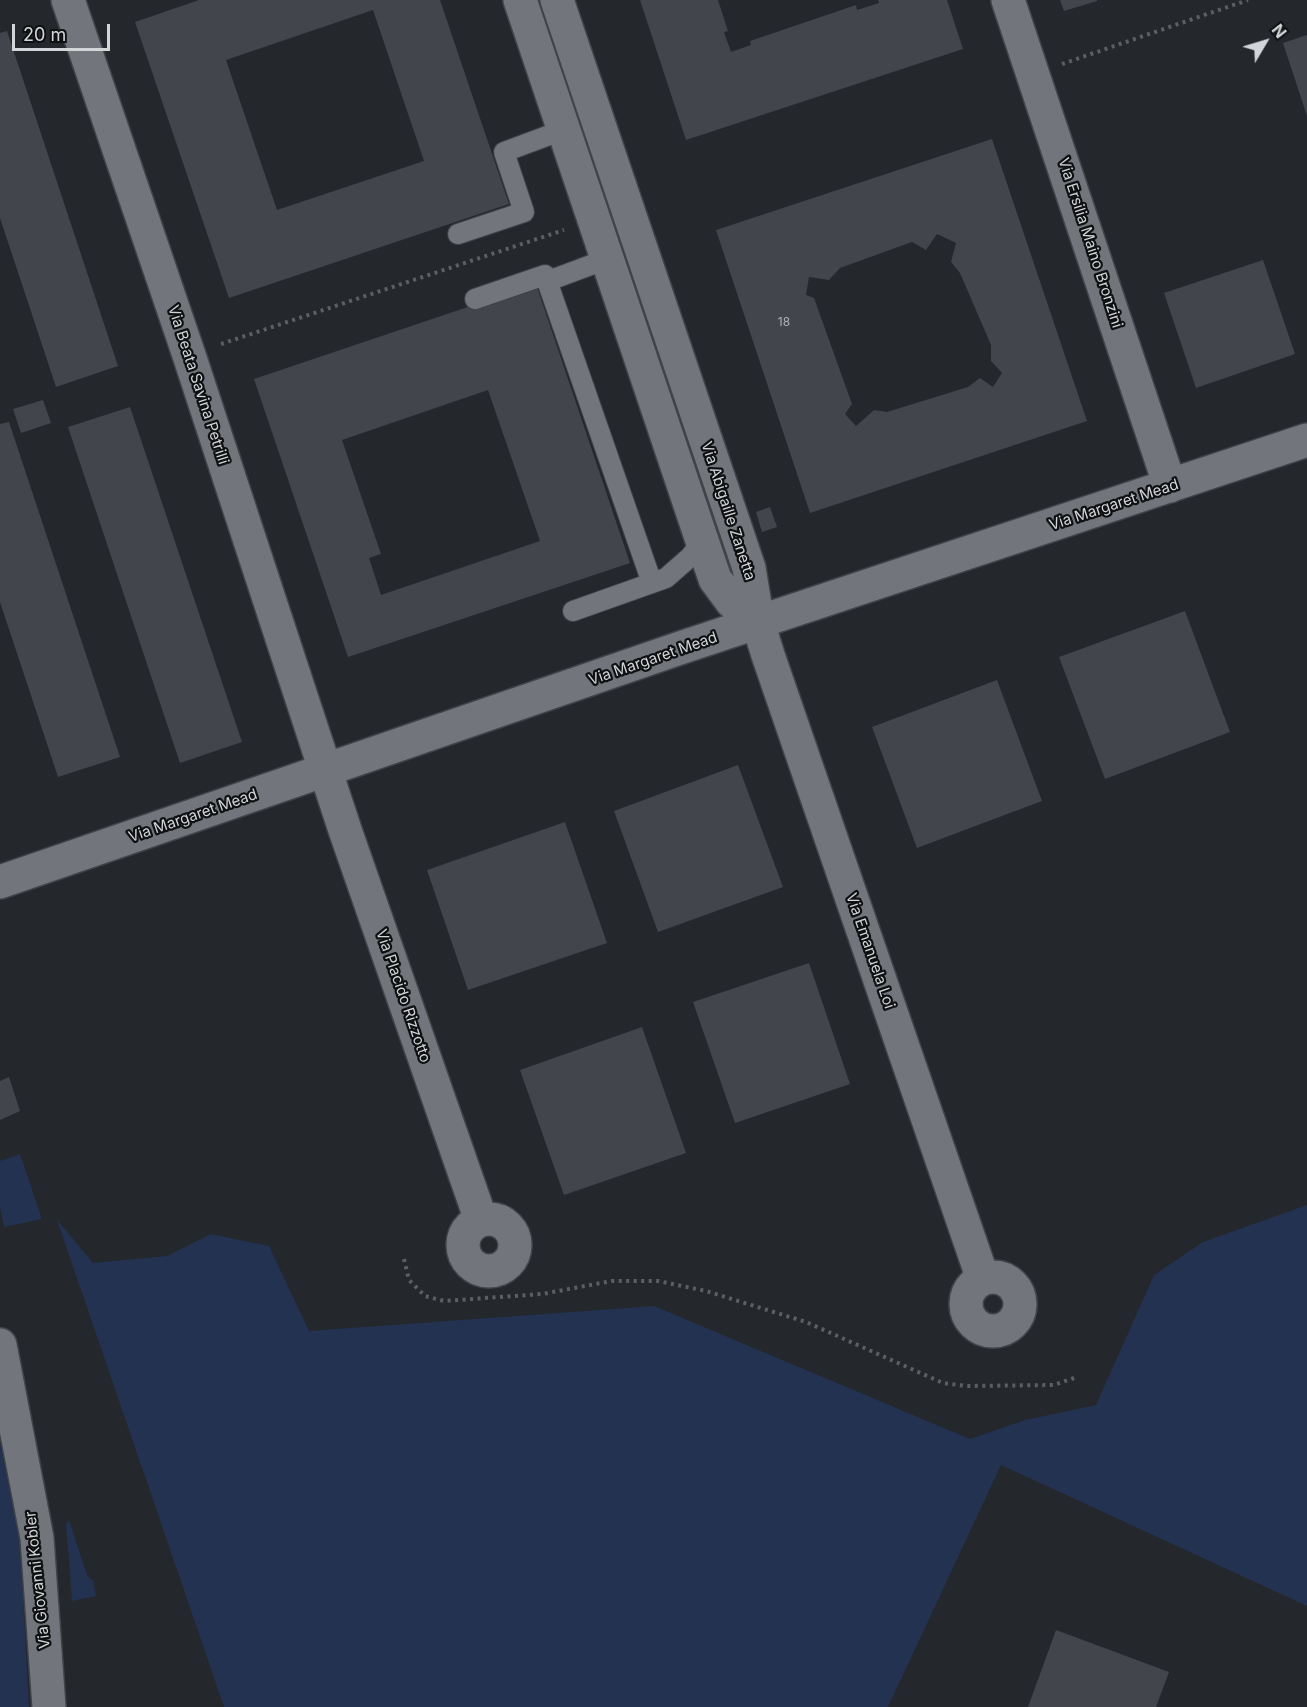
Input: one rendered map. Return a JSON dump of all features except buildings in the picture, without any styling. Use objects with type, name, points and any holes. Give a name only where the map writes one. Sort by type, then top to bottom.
[{"type":"street","name":"Via Beata Savina Petrilli","points":[[68,0],[189,355],[326,771]]},
{"type":"street","name":"Via Abigaille Zanetta","points":[[520,0],[715,579],[726,595],[759,623]]},
{"type":"street","name":"Via Abigaille Zanetta","points":[[557,0],[748,568],[759,623]]},
{"type":"street","name":"Via Ersilia Maino Bronzini","points":[[1008,0],[1170,486]]},
{"type":"street","name":"Via Margaret Mead","points":[[0,882],[759,623],[1307,440]]},
{"type":"street","name":"Via Emanuela Loi","points":[[759,623],[983,1279]]},
{"type":"street","name":"Via Placido Rizzotto","points":[[326,771],[481,1220]]},
{"type":"street","name":"Via Giovanni Kobler","points":[[0,1346],[37,1538],[49,1707]]},
{"type":"lane","points":[[458,234],[524,212],[504,152],[563,130]]},
{"type":"lane","points":[[548,281],[607,260]]},
{"type":"lane","points":[[475,299],[545,275],[652,583]]},
{"type":"lane","points":[[573,611],[666,578],[690,557],[698,547],[701,536]]},
{"type":"path","points":[[1033,74],[1248,0]]},
{"type":"path","points":[[189,355],[594,221]]},
{"type":"path","points":[[404,1259],[409,1280],[425,1296],[444,1301],[542,1293],[612,1281],[658,1281],[706,1291],[806,1322],[943,1383],[966,1386],[1054,1385],[1077,1377]]},
{"type":"shaded area","points":[[20,1154],[42,1219],[4,1227],[0,1208],[0,1161]]},
{"type":"shaded area","points":[[1307,1205],[1307,1606],[1001,1465],[888,1707],[224,1707],[57,1220],[93,1263],[167,1256],[211,1234],[269,1246],[309,1331],[654,1306],[970,1439],[1025,1420],[1096,1405],[1154,1275],[1203,1242]]},
{"type":"shaded area","points":[[0,1443],[20,1539],[29,1707],[0,1707]]},
{"type":"shaded area","points":[[69,1520],[87,1575],[93,1581],[96,1596],[72,1601],[66,1525]]}]
